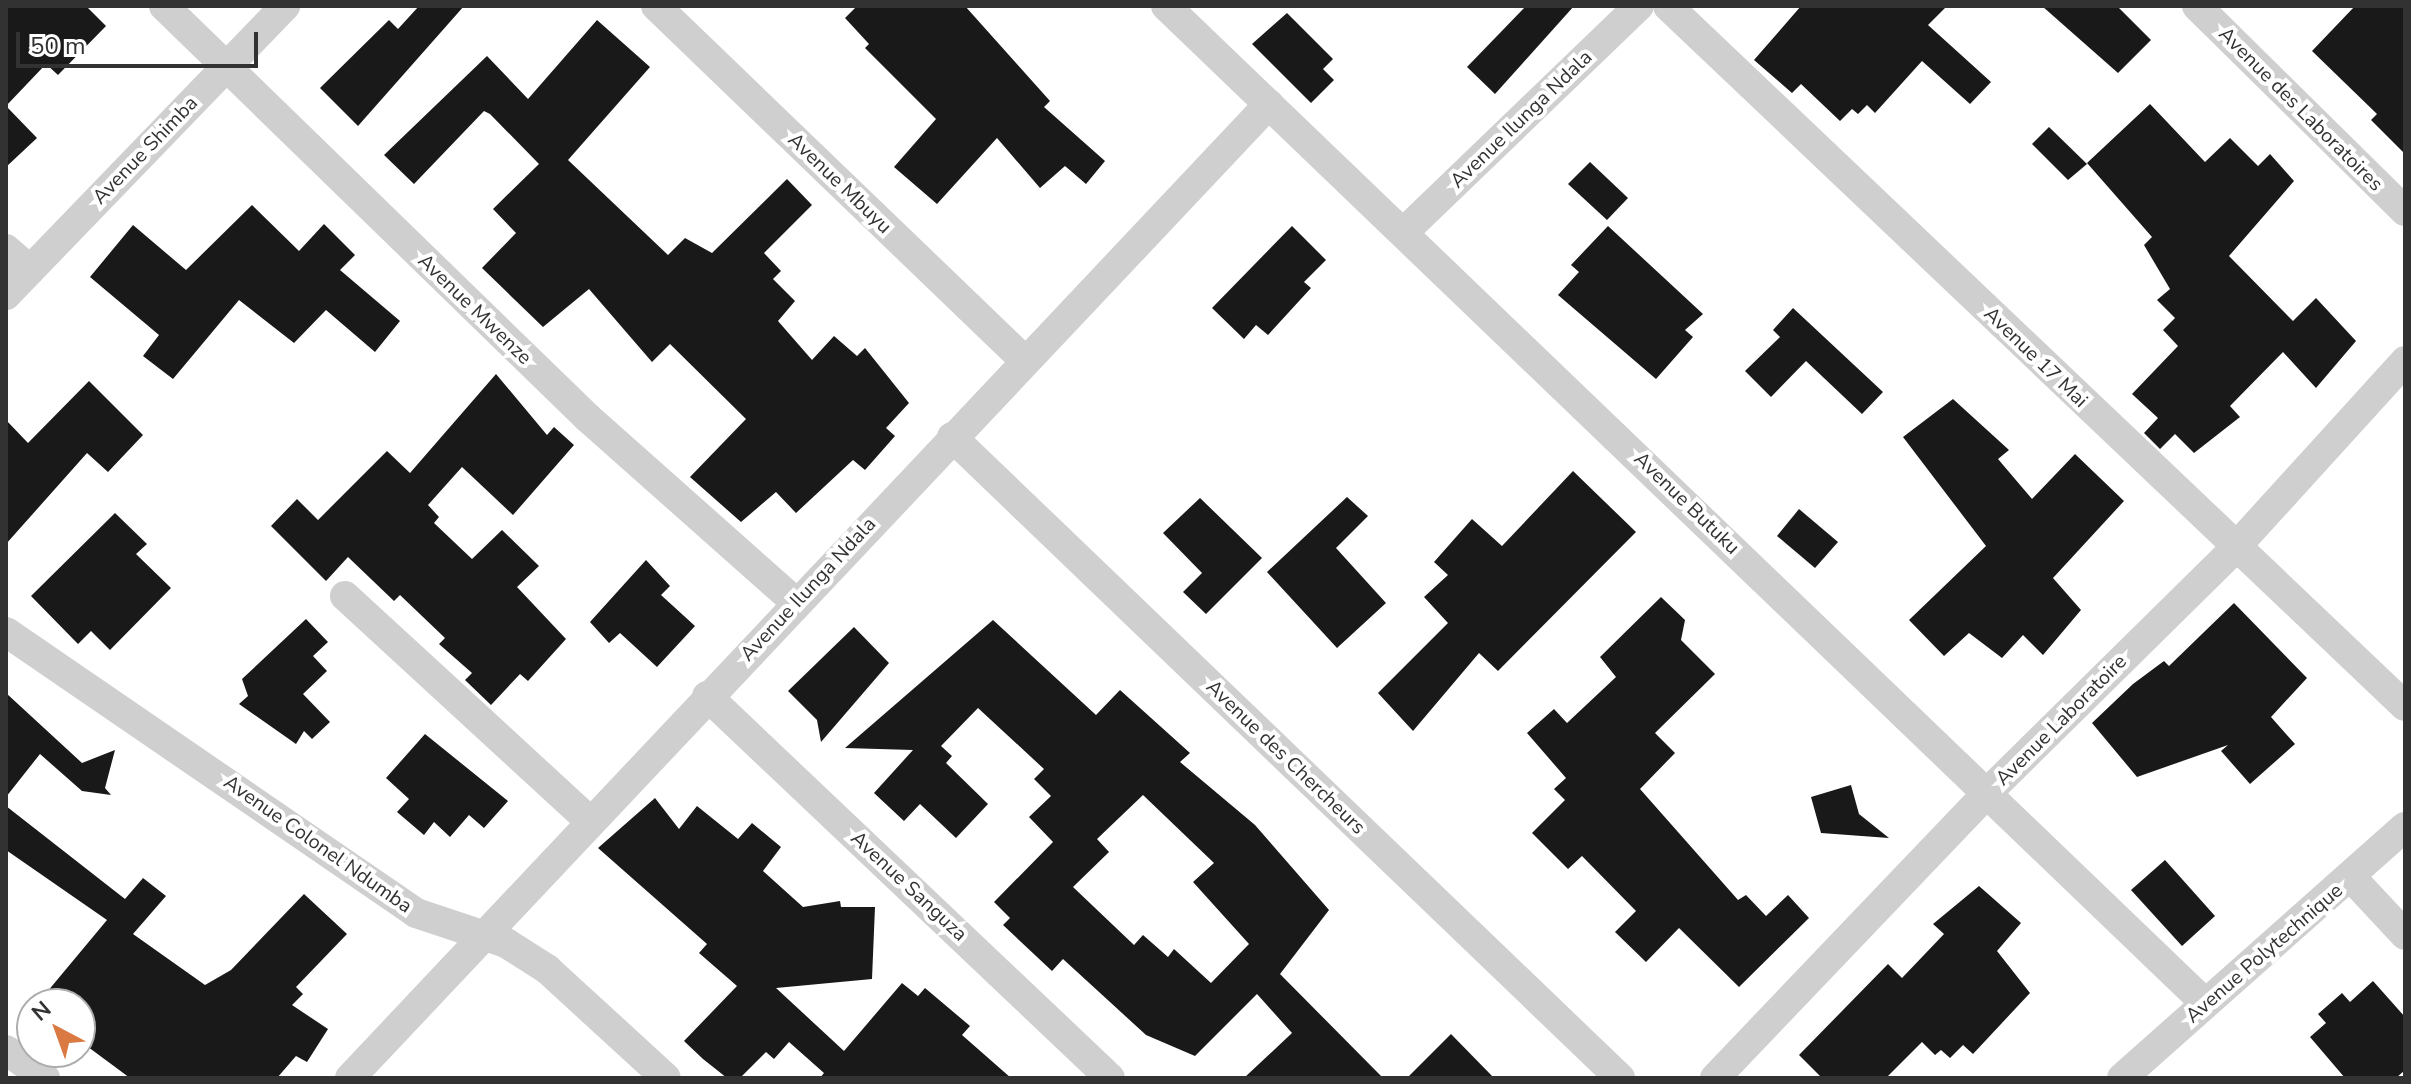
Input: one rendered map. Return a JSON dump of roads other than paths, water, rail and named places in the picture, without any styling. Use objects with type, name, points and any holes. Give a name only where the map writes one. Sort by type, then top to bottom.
[{"type":"street","name":"Avenue Mwenze","points":[[164,6],[588,418],[795,602]]},
{"type":"street","name":"Avenue Shimba","points":[[6,295],[285,6]]},
{"type":"street","name":"Avenue Mbuyu","points":[[656,6],[1024,360]]},
{"type":"street","name":"Avenue Butuku","points":[[1166,6],[2205,1003]]},
{"type":"street","name":"Avenue Ilunga Ndala","points":[[1404,232],[1639,6]]},
{"type":"street","name":"Avenue 17 Mai","points":[[1668,6],[2235,548],[2405,706]]},
{"type":"street","name":"Avenue des Laboratoires","points":[[2197,6],[2405,211]]},
{"type":"street","name":"Avenue Ilunga Ndala","points":[[350,1078],[481,933],[1269,104]]},
{"type":"street","points":[[6,249],[30,270]]},
{"type":"street","name":"Avenue Laboratoire","points":[[1715,1078],[1988,792],[2235,548],[2405,361]]},
{"type":"street","name":"Avenue des Chercheurs","points":[[952,437],[1620,1078]]},
{"type":"street","points":[[345,596],[589,820]]},
{"type":"street","name":"Avenue Colonel Ndumba","points":[[6,632],[416,913],[481,933],[547,969],[666,1078]]},
{"type":"street","name":"Avenue Sanguza","points":[[707,696],[1110,1078]]},
{"type":"street","name":"Avenue Polytechnique","points":[[2122,1078],[2405,827]]},
{"type":"street","points":[[2351,877],[2405,935]]},
{"type":"street","points":[[6,1050],[45,1078]]}]
